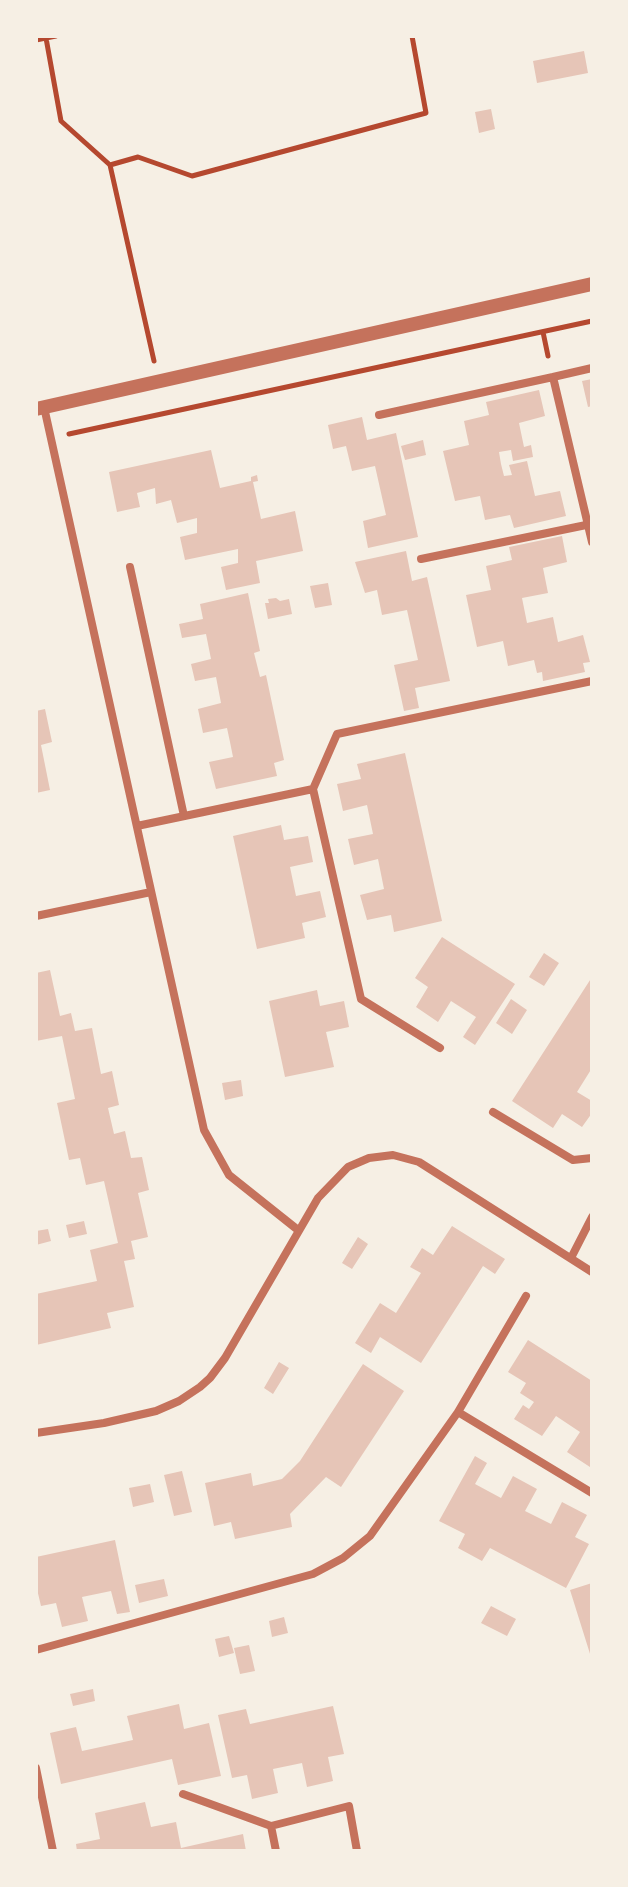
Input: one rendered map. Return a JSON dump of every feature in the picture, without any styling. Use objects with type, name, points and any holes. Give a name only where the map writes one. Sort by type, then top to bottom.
[{"type":"street","points":[[298,1230],[229,1175],[208,1138],[199,1112],[51,438],[40,408],[592,284]]},
{"type":"street","points":[[379,415],[592,368]]},
{"type":"street","points":[[553,377],[592,542]]},
{"type":"street","points":[[421,559],[590,524]]},
{"type":"street","points":[[130,567],[184,816]]},
{"type":"street","points":[[440,1048],[361,999],[313,789],[337,734],[592,681]]},
{"type":"street","points":[[137,826],[313,789]]},
{"type":"street","points":[[36,916],[151,892]]},
{"type":"street","points":[[493,1112],[573,1160],[592,1158]]},
{"type":"street","points":[[36,1433],[104,1423],[156,1411],[200,1387],[225,1358],[298,1230],[327,1187],[348,1167],[369,1158],[393,1155],[429,1167],[592,1272]]},
{"type":"street","points":[[571,1258],[592,1217]]},
{"type":"street","points":[[36,1650],[313,1574],[343,1558],[370,1536],[458,1412],[526,1296]]},
{"type":"street","points":[[458,1412],[592,1493]]},
{"type":"street","points":[[36,1768],[53,1851]]},
{"type":"street","points":[[183,1794],[271,1826],[349,1806],[357,1851]]},
{"type":"street","points":[[271,1826],[276,1851]]},
{"type":"path","points":[[36,40],[56,36]]},
{"type":"path","points":[[110,165],[138,157],[192,176],[426,113],[412,36]]},
{"type":"path","points":[[46,38],[61,121],[110,165],[159,382]]},
{"type":"path","points":[[51,438],[592,321]]},
{"type":"building","points":[[584,51],[588,73],[537,83],[533,61]]},
{"type":"building","points":[[491,109],[495,129],[479,133],[475,112]]},
{"type":"building","points":[[592,379],[592,406],[588,407],[582,381]]},
{"type":"building","points":[[539,390],[545,416],[519,423],[524,447],[531,445],[533,457],[513,461],[511,450],[499,452],[501,464],[504,476],[512,475],[509,465],[527,461],[535,496],[560,491],[566,516],[514,528],[510,515],[485,520],[480,496],[455,501],[443,451],[469,445],[464,421],[489,415],[486,402]]},
{"type":"building","points":[[362,417],[367,440],[396,433],[418,537],[368,548],[363,521],[386,515],[375,466],[352,471],[346,446],[333,449],[328,425]]},
{"type":"building","points":[[423,440],[426,455],[405,460],[401,446]]},
{"type":"building","points":[[211,450],[220,488],[251,481],[251,477],[257,475],[258,481],[253,482],[261,519],[295,511],[303,551],[256,561],[260,583],[226,590],[221,567],[238,563],[238,549],[185,560],[180,537],[197,533],[197,518],[177,523],[171,500],[156,504],[155,488],[137,493],[140,507],[117,512],[109,472]]},
{"type":"building","points":[[562,536],[567,562],[543,568],[548,593],[522,598],[527,623],[553,617],[558,642],[583,635],[590,662],[583,663],[585,672],[543,681],[542,672],[537,673],[534,660],[508,666],[503,641],[477,647],[466,595],[491,590],[486,566],[512,560],[509,547]]},
{"type":"building","points":[[406,551],[412,581],[427,577],[450,681],[415,688],[419,708],[404,711],[394,665],[418,660],[407,610],[382,615],[377,590],[365,593],[355,562]]},
{"type":"building","points":[[328,583],[332,605],[315,608],[310,586]]},
{"type":"building","points":[[248,593],[260,651],[254,653],[260,677],[266,675],[284,760],[274,763],[277,776],[216,789],[209,762],[233,757],[227,728],[203,733],[198,709],[221,703],[216,677],[195,681],[191,664],[211,659],[206,634],[182,638],[179,624],[203,619],[200,604]]},
{"type":"building","points":[[268,599],[280,601],[289,599],[292,614],[268,619],[265,603],[269,603]]},
{"type":"building","points":[[45,709],[52,742],[41,745],[50,790],[36,793],[36,711]]},
{"type":"building","points":[[405,753],[442,921],[394,932],[391,915],[367,920],[360,895],[384,889],[378,859],[354,865],[348,839],[373,834],[367,805],[343,811],[337,784],[361,779],[357,764]]},
{"type":"building","points":[[281,825],[284,840],[308,836],[313,862],[290,867],[296,896],[320,891],[326,917],[302,923],[305,938],[257,949],[233,836]]},
{"type":"building","points":[[442,937],[515,984],[475,1045],[463,1037],[476,1017],[451,1001],[438,1022],[416,1007],[428,987],[415,978]]},
{"type":"building","points":[[544,953],[559,963],[544,986],[529,977]]},
{"type":"building","points":[[50,970],[60,1016],[71,1013],[75,1031],[92,1028],[101,1074],[112,1071],[119,1105],[108,1108],[114,1134],[125,1131],[131,1158],[142,1157],[149,1190],[138,1193],[148,1237],[131,1241],[135,1259],[124,1261],[134,1307],[107,1313],[111,1328],[36,1345],[36,1294],[97,1281],[90,1250],[118,1243],[104,1181],[86,1185],[80,1158],[69,1160],[57,1103],[75,1099],[62,1036],[36,1041],[36,973]]},
{"type":"building","points":[[592,977],[592,1068],[577,1092],[592,1101],[592,1113],[582,1127],[562,1114],[553,1128],[512,1101]]},
{"type":"building","points":[[317,990],[320,1006],[344,1001],[349,1027],[326,1032],[334,1067],[285,1077],[269,1001]]},
{"type":"building","points":[[511,999],[527,1010],[512,1034],[496,1023]]},
{"type":"building","points":[[241,1080],[243,1096],[225,1100],[222,1083]]},
{"type":"building","points":[[84,1221],[87,1234],[69,1238],[66,1225]]},
{"type":"building","points":[[452,1226],[505,1259],[495,1274],[483,1266],[421,1363],[380,1337],[371,1353],[355,1343],[380,1303],[396,1313],[421,1273],[410,1267],[422,1248],[433,1255]]},
{"type":"building","points":[[48,1229],[51,1241],[36,1245],[36,1231]]},
{"type":"building","points":[[358,1237],[368,1244],[352,1269],[342,1263]]},
{"type":"building","points":[[528,1340],[592,1381],[590,1467],[567,1452],[580,1432],[556,1416],[542,1436],[514,1419],[523,1405],[529,1409],[534,1402],[520,1393],[526,1383],[508,1372]]},
{"type":"building","points":[[279,1362],[289,1368],[273,1394],[264,1388]]},
{"type":"building","points":[[363,1364],[404,1391],[341,1487],[326,1477],[290,1514],[292,1527],[235,1539],[231,1522],[214,1526],[205,1483],[251,1473],[253,1486],[282,1479],[300,1461]]},
{"type":"building","points":[[475,1456],[487,1463],[475,1484],[501,1498],[513,1476],[537,1489],[525,1511],[551,1524],[562,1502],[587,1515],[575,1537],[589,1544],[566,1588],[490,1548],[482,1561],[458,1548],[465,1534],[439,1521]]},
{"type":"building","points":[[182,1471],[192,1512],[174,1516],[164,1475]]},
{"type":"building","points":[[150,1484],[154,1502],[133,1507],[129,1488]]},
{"type":"building","points":[[115,1540],[130,1612],[117,1614],[111,1591],[82,1597],[88,1621],[62,1627],[56,1603],[41,1606],[36,1585],[36,1557]]},
{"type":"building","points":[[164,1579],[168,1596],[139,1603],[135,1585]]},
{"type":"building","points":[[592,1583],[592,1657],[591,1657],[570,1590]]},
{"type":"building","points":[[491,1606],[516,1619],[507,1636],[481,1623]]},
{"type":"building","points":[[284,1617],[288,1633],[272,1637],[269,1621]]},
{"type":"building","points":[[229,1636],[234,1653],[219,1657],[215,1639]]},
{"type":"building","points":[[249,1645],[255,1671],[240,1674],[234,1648]]},
{"type":"building","points":[[93,1689],[95,1701],[73,1706],[70,1694]]},
{"type":"building","points":[[179,1704],[184,1729],[209,1723],[221,1776],[178,1785],[172,1759],[61,1784],[50,1733],[76,1727],[82,1751],[133,1740],[127,1716]]},
{"type":"building","points":[[333,1706],[344,1754],[328,1757],[333,1781],[307,1787],[302,1763],[273,1769],[278,1793],[252,1799],[247,1775],[232,1778],[218,1715],[246,1709],[250,1724]]},
{"type":"building","points":[[145,1802],[151,1827],[176,1822],[181,1848],[243,1834],[246,1851],[77,1851],[76,1844],[100,1839],[95,1813]]}]
